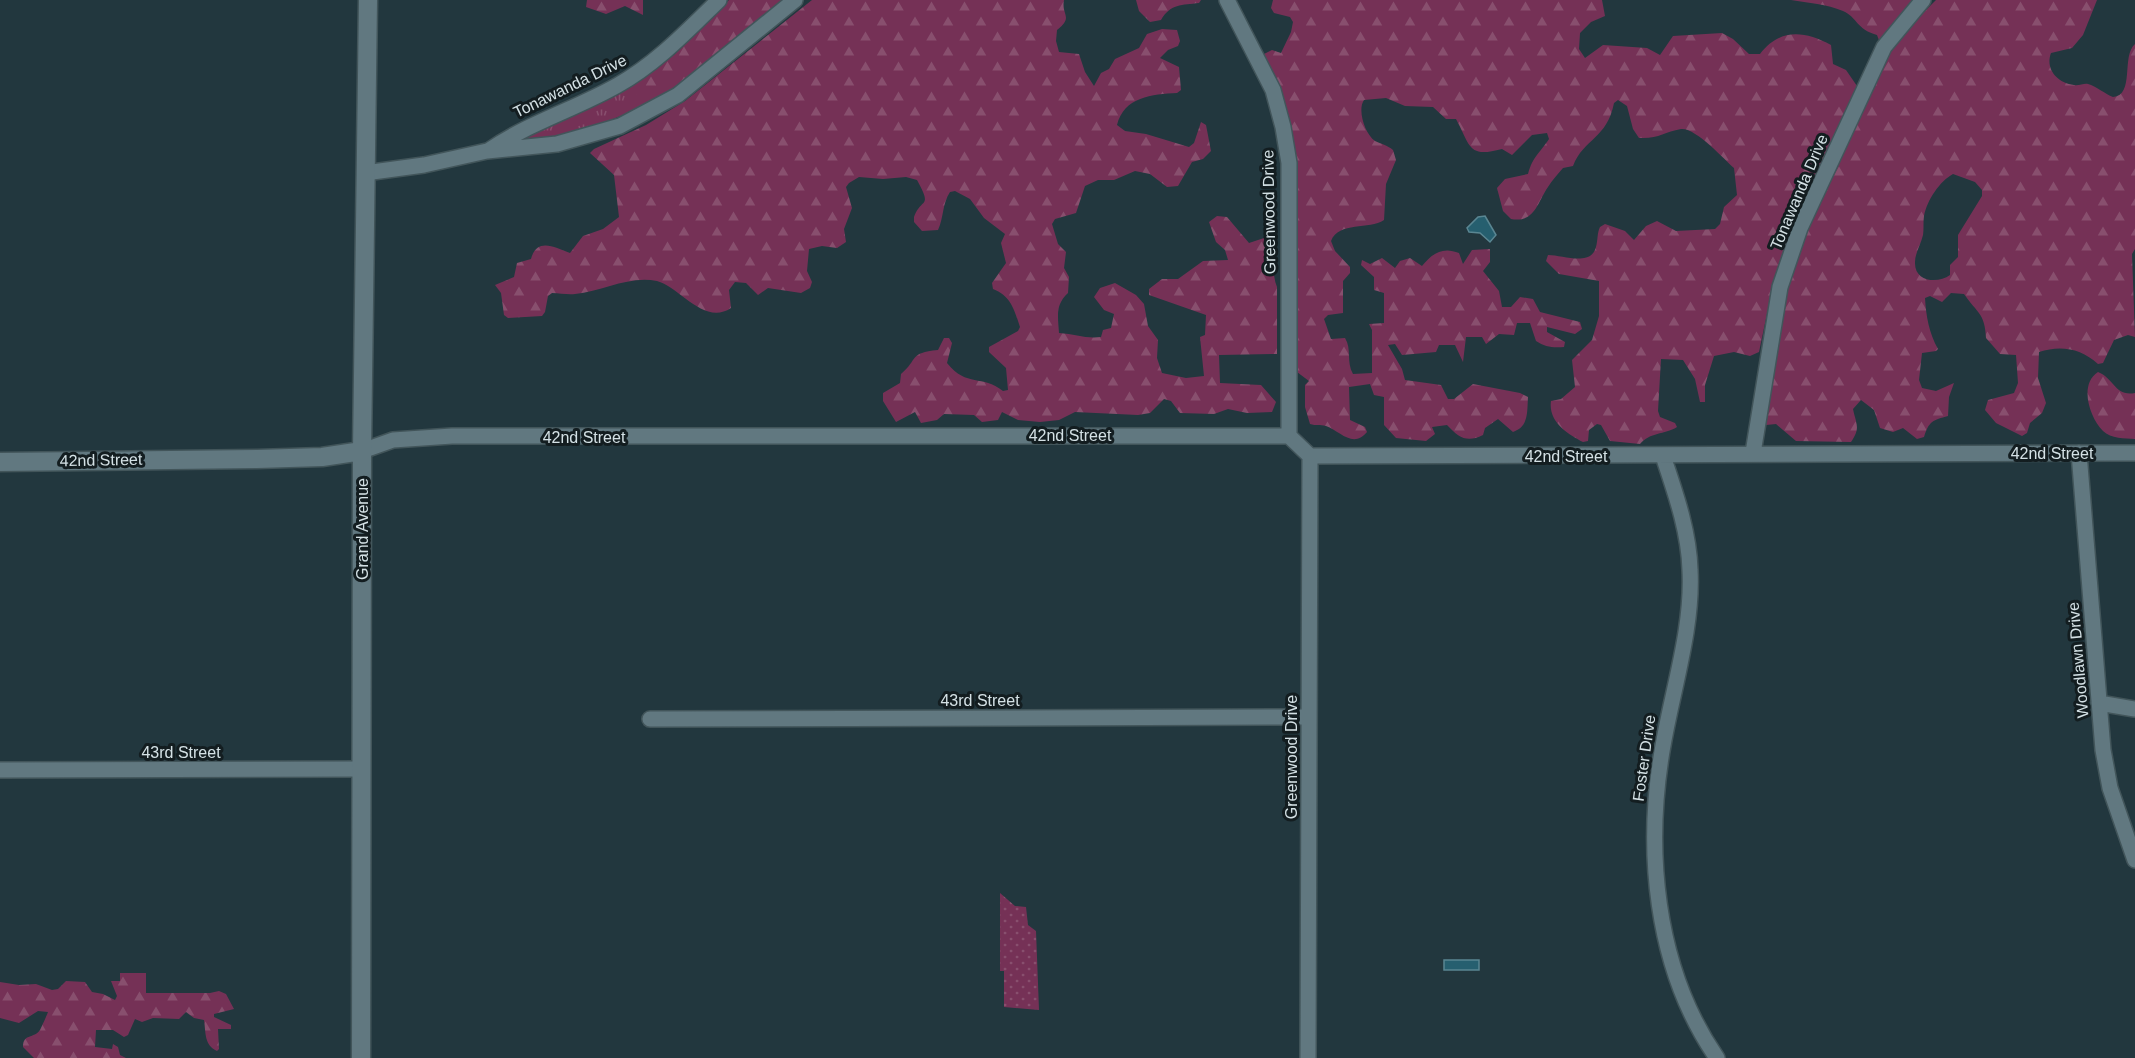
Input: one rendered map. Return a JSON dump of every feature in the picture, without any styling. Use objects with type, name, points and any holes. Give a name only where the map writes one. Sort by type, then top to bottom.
[{"type":"main road","name":"Grand Avenue","points":[[361,1058],[362,451],[369,0]]},
{"type":"main road","name":"42nd Street","points":[[0,462],[279,459],[322,457],[362,451]]},
{"type":"street","name":"Tonawanda Drive","points":[[487,152],[509,136],[585,102],[642,70],[671,47],[719,0]]},
{"type":"street","name":"Tonawanda Drive","points":[[365,172],[424,165],[487,152],[557,144],[589,137],[650,112],[678,95],[795,0]]},
{"type":"street","name":"Greenwood Drive","points":[[1227,0],[1273,90],[1285,138],[1288,163],[1288,436]]},
{"type":"street","name":"Tonawanda Drive","points":[[1753,453],[1780,287],[1800,228],[1884,47],[1923,0]]},
{"type":"street","name":"42nd Street","points":[[362,451],[393,440],[452,436],[1288,436]]},
{"type":"street","points":[[1288,436],[1310,456]]},
{"type":"street","name":"Woodlawn Drive","points":[[2079,453],[2103,750],[2110,788],[2135,860]]},
{"type":"street","name":"42nd Street","points":[[1310,456],[2135,453]]},
{"type":"street","name":"Greenwood Drive","points":[[1308,1058],[1310,456]]},
{"type":"street","name":"Foster Drive","points":[[1663,456],[1688,544],[1690,588],[1656,788],[1653,834],[1656,879],[1663,925],[1680,988],[1693,1018],[1717,1058]]},
{"type":"street","points":[[2099,703],[2135,709]]},
{"type":"street","name":"43rd Street","points":[[650,719],[1310,717]]},
{"type":"street","name":"43rd Street","points":[[0,771],[362,769]]},
{"type":"green space","points":[[587,0],[643,0],[643,15],[625,6],[606,14],[586,7]]},
{"type":"green space","points":[[729,0],[784,0],[710,62],[660,99],[653,103],[637,95],[633,84],[675,54]]},
{"type":"green space","points":[[812,0],[1064,0],[1066,19],[1057,30],[1056,41],[1059,52],[1079,54],[1085,72],[1094,86],[1101,73],[1109,69],[1115,59],[1139,48],[1147,34],[1162,29],[1177,30],[1180,41],[1178,46],[1168,50],[1160,58],[1179,67],[1181,90],[1177,93],[1149,96],[1132,103],[1126,108],[1117,125],[1125,131],[1146,134],[1189,147],[1194,143],[1201,122],[1206,125],[1211,151],[1203,159],[1192,162],[1178,186],[1167,187],[1150,174],[1135,171],[1114,180],[1098,180],[1085,186],[1076,213],[1055,219],[1052,224],[1058,244],[1066,252],[1064,268],[1069,277],[1068,293],[1058,311],[1059,333],[1101,337],[1103,330],[1111,328],[1114,314],[1104,310],[1094,297],[1100,288],[1115,283],[1136,295],[1144,304],[1148,326],[1158,340],[1157,358],[1162,373],[1186,378],[1204,376],[1200,337],[1205,335],[1206,315],[1149,295],[1149,289],[1162,279],[1178,279],[1203,261],[1228,260],[1225,250],[1216,242],[1209,222],[1217,216],[1227,217],[1249,243],[1264,238],[1274,240],[1277,354],[1219,355],[1220,383],[1261,385],[1276,402],[1272,412],[1247,413],[1228,409],[1214,414],[1180,413],[1171,401],[1164,399],[1150,413],[1138,415],[1075,412],[1059,420],[1040,422],[1018,420],[1002,412],[998,420],[982,422],[974,415],[944,414],[937,420],[921,423],[915,412],[896,422],[883,401],[883,393],[900,383],[901,374],[918,355],[938,350],[944,338],[949,338],[952,343],[947,363],[954,371],[961,376],[988,383],[1003,391],[1008,390],[1006,368],[989,352],[989,347],[1018,331],[1020,327],[1008,299],[993,289],[992,283],[1006,263],[1001,243],[1005,234],[984,218],[970,199],[955,191],[950,192],[947,197],[938,230],[922,231],[914,222],[914,217],[924,202],[924,195],[917,180],[906,177],[883,179],[859,177],[849,183],[846,187],[852,208],[844,229],[846,242],[837,248],[822,246],[809,249],[807,271],[812,282],[810,288],[801,293],[768,288],[758,295],[746,283],[735,282],[729,290],[731,308],[721,312],[711,312],[692,304],[657,281],[637,280],[575,294],[552,293],[548,296],[542,316],[508,318],[504,315],[501,293],[495,285],[514,277],[517,263],[531,259],[537,248],[542,246],[552,246],[570,253],[583,236],[603,229],[619,217],[614,175],[590,153],[646,125],[685,101]]},
{"type":"green space","points":[[1136,0],[1201,0],[1199,3],[1172,8],[1161,20],[1150,22],[1139,11]]},
{"type":"green space","points":[[1273,0],[1602,0],[1605,16],[1591,22],[1580,33],[1579,49],[1585,58],[1603,45],[1647,48],[1660,55],[1673,36],[1722,33],[1733,39],[1749,54],[1760,54],[1775,40],[1792,34],[1811,37],[1831,45],[1833,64],[1846,70],[1857,86],[1787,240],[1773,285],[1759,352],[1750,356],[1734,352],[1714,356],[1705,385],[1705,402],[1700,402],[1695,379],[1683,360],[1661,359],[1658,411],[1660,417],[1675,423],[1677,427],[1648,437],[1640,444],[1610,441],[1601,425],[1597,424],[1589,430],[1588,441],[1583,442],[1571,435],[1556,421],[1551,401],[1561,399],[1575,387],[1572,360],[1592,340],[1599,316],[1599,281],[1559,274],[1546,261],[1548,255],[1588,257],[1596,247],[1600,227],[1605,224],[1625,231],[1634,240],[1646,226],[1657,221],[1676,231],[1715,229],[1720,224],[1724,207],[1737,195],[1734,168],[1701,138],[1687,130],[1681,129],[1657,136],[1639,138],[1633,129],[1627,106],[1618,100],[1614,103],[1611,115],[1601,131],[1583,149],[1573,166],[1563,168],[1555,177],[1530,215],[1525,218],[1511,219],[1503,211],[1497,188],[1505,179],[1528,174],[1534,159],[1549,139],[1547,133],[1532,135],[1512,155],[1502,149],[1476,151],[1468,143],[1456,119],[1446,119],[1433,107],[1405,106],[1386,98],[1364,100],[1361,110],[1368,133],[1375,141],[1393,150],[1396,160],[1386,184],[1384,220],[1371,225],[1347,228],[1335,235],[1331,241],[1335,251],[1350,267],[1350,273],[1343,281],[1343,313],[1328,315],[1324,319],[1331,339],[1345,338],[1353,374],[1372,373],[1372,330],[1369,324],[1384,323],[1384,293],[1374,290],[1374,277],[1361,265],[1362,260],[1370,264],[1382,258],[1395,268],[1400,261],[1410,258],[1422,266],[1438,252],[1447,250],[1459,253],[1463,264],[1472,250],[1490,249],[1490,262],[1483,271],[1499,291],[1502,307],[1511,307],[1520,297],[1533,299],[1540,312],[1580,322],[1582,329],[1575,334],[1547,327],[1547,332],[1565,342],[1564,347],[1546,346],[1536,341],[1530,323],[1517,323],[1514,335],[1499,334],[1486,344],[1482,337],[1466,337],[1463,362],[1455,345],[1439,345],[1436,352],[1402,355],[1395,344],[1388,345],[1402,369],[1405,380],[1441,385],[1448,399],[1454,399],[1473,384],[1520,393],[1528,397],[1525,422],[1513,432],[1498,419],[1485,428],[1483,435],[1472,439],[1459,436],[1447,425],[1432,427],[1435,434],[1426,441],[1396,438],[1384,425],[1384,397],[1374,395],[1370,384],[1349,387],[1350,420],[1365,427],[1367,432],[1362,437],[1352,439],[1326,426],[1310,424],[1305,407],[1305,385],[1309,381],[1297,372],[1296,163],[1284,101],[1264,54],[1272,50],[1281,53],[1293,22],[1290,17],[1274,13],[1271,8]]},
{"type":"green space","points":[[1791,0],[1917,0],[1896,20],[1880,43],[1877,35],[1865,30],[1843,11],[1824,5]]},
{"type":"green space","points":[[1936,0],[2097,0],[2083,35],[2072,48],[2051,53],[2050,64],[2051,70],[2062,81],[2076,85],[2088,84],[2113,97],[2120,95],[2124,90],[2129,57],[2135,44],[2135,249],[2132,254],[2135,337],[2128,335],[2114,340],[2103,363],[2098,364],[2085,354],[2070,349],[2039,352],[2038,378],[2046,403],[2042,413],[2030,423],[2027,433],[2022,436],[1996,423],[1985,410],[1988,400],[2014,393],[2018,383],[2016,355],[2000,354],[1986,338],[1980,314],[1964,294],[1951,293],[1942,302],[1930,296],[1925,298],[1926,311],[1930,331],[1938,349],[1922,353],[1919,380],[1922,388],[1936,391],[1954,383],[1949,397],[1948,416],[1932,422],[1924,437],[1917,439],[1903,428],[1893,432],[1880,428],[1874,410],[1861,400],[1853,409],[1857,429],[1851,442],[1796,441],[1776,424],[1766,425],[1764,422],[1787,289],[1800,245],[1883,63],[1905,31]],"holes":[[[1953,174],[1975,182],[1982,190],[1982,196],[1958,235],[1958,257],[1950,265],[1950,275],[1939,280],[1922,277],[1916,269],[1915,259],[1931,198],[1943,181]]]},
{"type":"green space","points":[[633,84],[653,103],[583,131],[514,145],[527,135],[601,102]]},
{"type":"green space","points":[[2098,372],[2108,378],[2119,390],[2135,393],[2135,439],[2118,438],[2106,434],[2094,418],[2088,401],[2088,392],[2092,377]]},
{"type":"green space","points":[[1000,893],[1015,906],[1026,907],[1028,925],[1036,931],[1039,1010],[1004,1007],[1004,971],[1000,971]]},
{"type":"green space","points":[[120,973],[146,973],[146,993],[219,991],[226,994],[234,1009],[214,1014],[214,1017],[231,1025],[231,1029],[218,1029],[219,1049],[217,1051],[208,1042],[204,1020],[194,1018],[186,1012],[179,1019],[153,1018],[142,1022],[135,1019],[128,1035],[124,1037],[113,1030],[96,1030],[95,1047],[112,1049],[113,1044],[118,1047],[120,1055],[126,1058],[34,1058],[23,1047],[23,1043],[27,1038],[38,1033],[48,1012],[38,1011],[19,1023],[0,1018],[0,982],[19,985],[36,984],[52,990],[58,989],[66,981],[85,982],[92,992],[115,1000],[117,996],[111,981],[120,981]]},
{"type":"water","points":[[1485,216],[1496,235],[1490,242],[1480,233],[1469,232],[1467,228],[1478,217]]},
{"type":"water","points":[[1444,960],[1479,960],[1479,970],[1444,970]]}]
